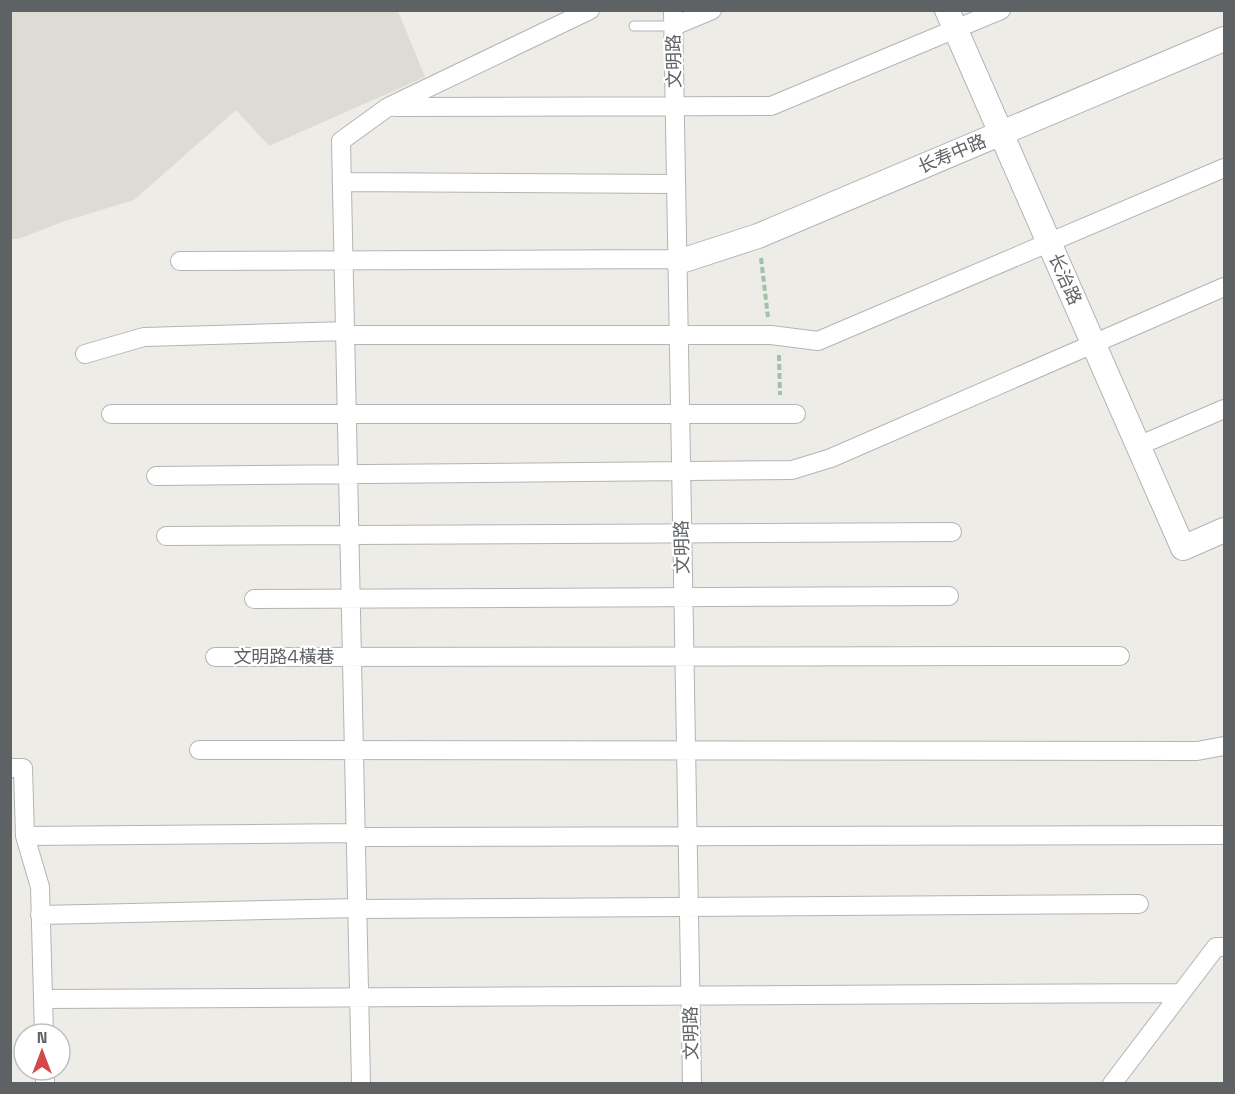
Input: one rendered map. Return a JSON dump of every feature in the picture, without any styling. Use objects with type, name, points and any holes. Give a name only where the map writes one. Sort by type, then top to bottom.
[{"type":"street","points":[[361,1083],[341,141],[388,107],[590,10]]},
{"type":"street","points":[[674,18],[712,10]]},
{"type":"street","points":[[388,107],[771,106],[952,20],[1001,10]]},
{"type":"street","name":"文明路","points":[[674,18],[692,1083]]},
{"type":"street","name":"长治路","points":[[952,20],[1183,548],[1224,530]]},
{"type":"street","name":"长寿中路","points":[[678,261],[758,236],[1224,39]]},
{"type":"street","points":[[85,354],[144,337],[345,333],[775,336],[818,341],[1224,168]]},
{"type":"street","points":[[342,182],[676,184]]},
{"type":"street","points":[[180,261],[678,261]]},
{"type":"street","points":[[156,476],[792,471],[831,458],[1224,288]]},
{"type":"street","points":[[1138,446],[1224,409]]},
{"type":"street","points":[[111,414],[788,414]]},
{"type":"street","points":[[166,536],[952,532]]},
{"type":"street","points":[[254,599],[949,596]]},
{"type":"street","name":"文明路4橫巷","points":[[215,657],[1120,656]]},
{"type":"street","points":[[199,750],[1197,751],[1224,746]]},
{"type":"street","points":[[10,768],[24,768],[25,836],[40,887],[44,1022]]},
{"type":"street","points":[[25,836],[1224,835]]},
{"type":"street","points":[[40,915],[358,908],[1138,904]]},
{"type":"street","points":[[1113,1083],[1216,947],[1224,947]]},
{"type":"street","points":[[43,999],[1181,993]]},
{"type":"lane","points":[[634,26],[674,18]]},
{"type":"path","points":[[758,236],[788,414]]},
{"type":"shaded area","points":[[10,11],[398,11],[425,77],[269,146],[236,110],[134,200],[62,222],[19,239],[11,239]]}]
